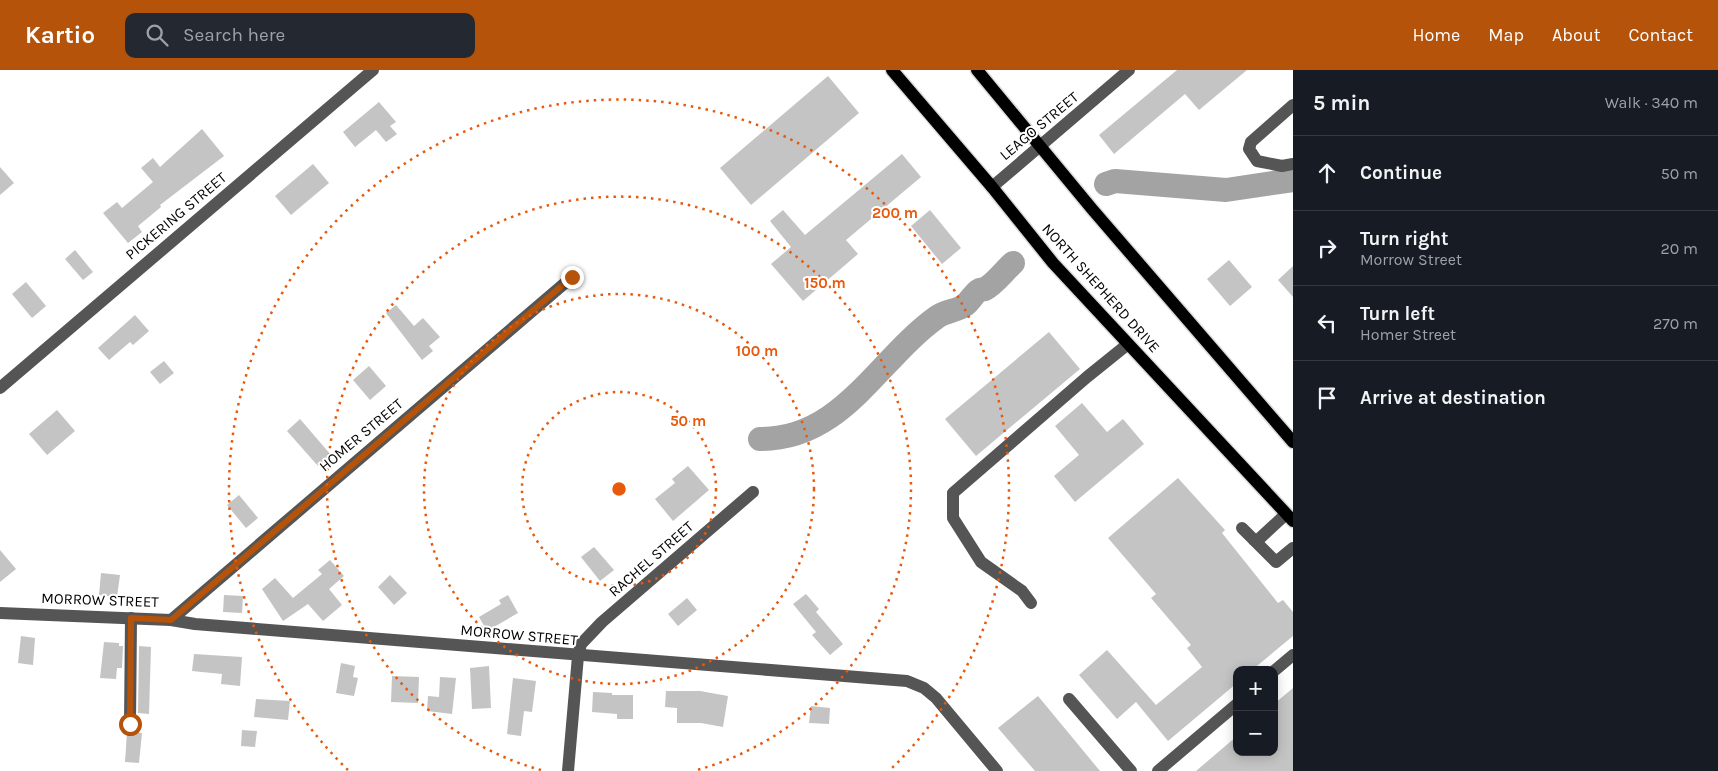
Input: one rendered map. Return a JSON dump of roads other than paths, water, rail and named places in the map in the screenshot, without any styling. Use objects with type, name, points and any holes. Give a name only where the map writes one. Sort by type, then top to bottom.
[{"type":"main road","name":"NORTH SHEPHERD DRIVE","points":[[892,70],[992,186],[1054,263],[1290,517]]},
{"type":"main road","points":[[977,70],[1293,442]]},
{"type":"street","name":"PICKERING STREET","points":[[0,388],[373,70]]},
{"type":"street","name":"LEAGO STREET","points":[[992,186],[1130,70]]},
{"type":"street","points":[[1293,105],[1251,142],[1249,149],[1257,161],[1282,166],[1293,164]]},
{"type":"street","name":"HOMER STREET","points":[[171,620],[572,277]]},
{"type":"street","points":[[1032,603],[1022,591],[981,562],[953,518],[953,493],[1128,344]]},
{"type":"street","name":"RACHEL STREET","points":[[578,656],[581,644],[602,622],[753,492]]},
{"type":"street","points":[[1254,540],[1259,539],[1290,517]]},
{"type":"street","points":[[1242,528],[1276,562],[1293,548]]},
{"type":"street","name":"MORROW STREET","points":[[0,613],[171,620],[195,624],[578,656],[907,681],[924,688],[936,698],[998,771]]},
{"type":"street","points":[[130,724],[131,618]]},
{"type":"street","points":[[1278,668],[1293,655]]},
{"type":"street","points":[[568,771],[578,656]]},
{"type":"street","points":[[1069,699],[1131,771]]},
{"type":"street","points":[[1158,771],[1233,707]]},
{"type":"waterway","points":[[1106,184],[1115,181],[1226,190],[1293,180]]},
{"type":"waterway","points":[[760,439],[789,436],[814,426],[836,412],[937,317],[965,305],[978,291],[992,284],[1013,263]]}]
